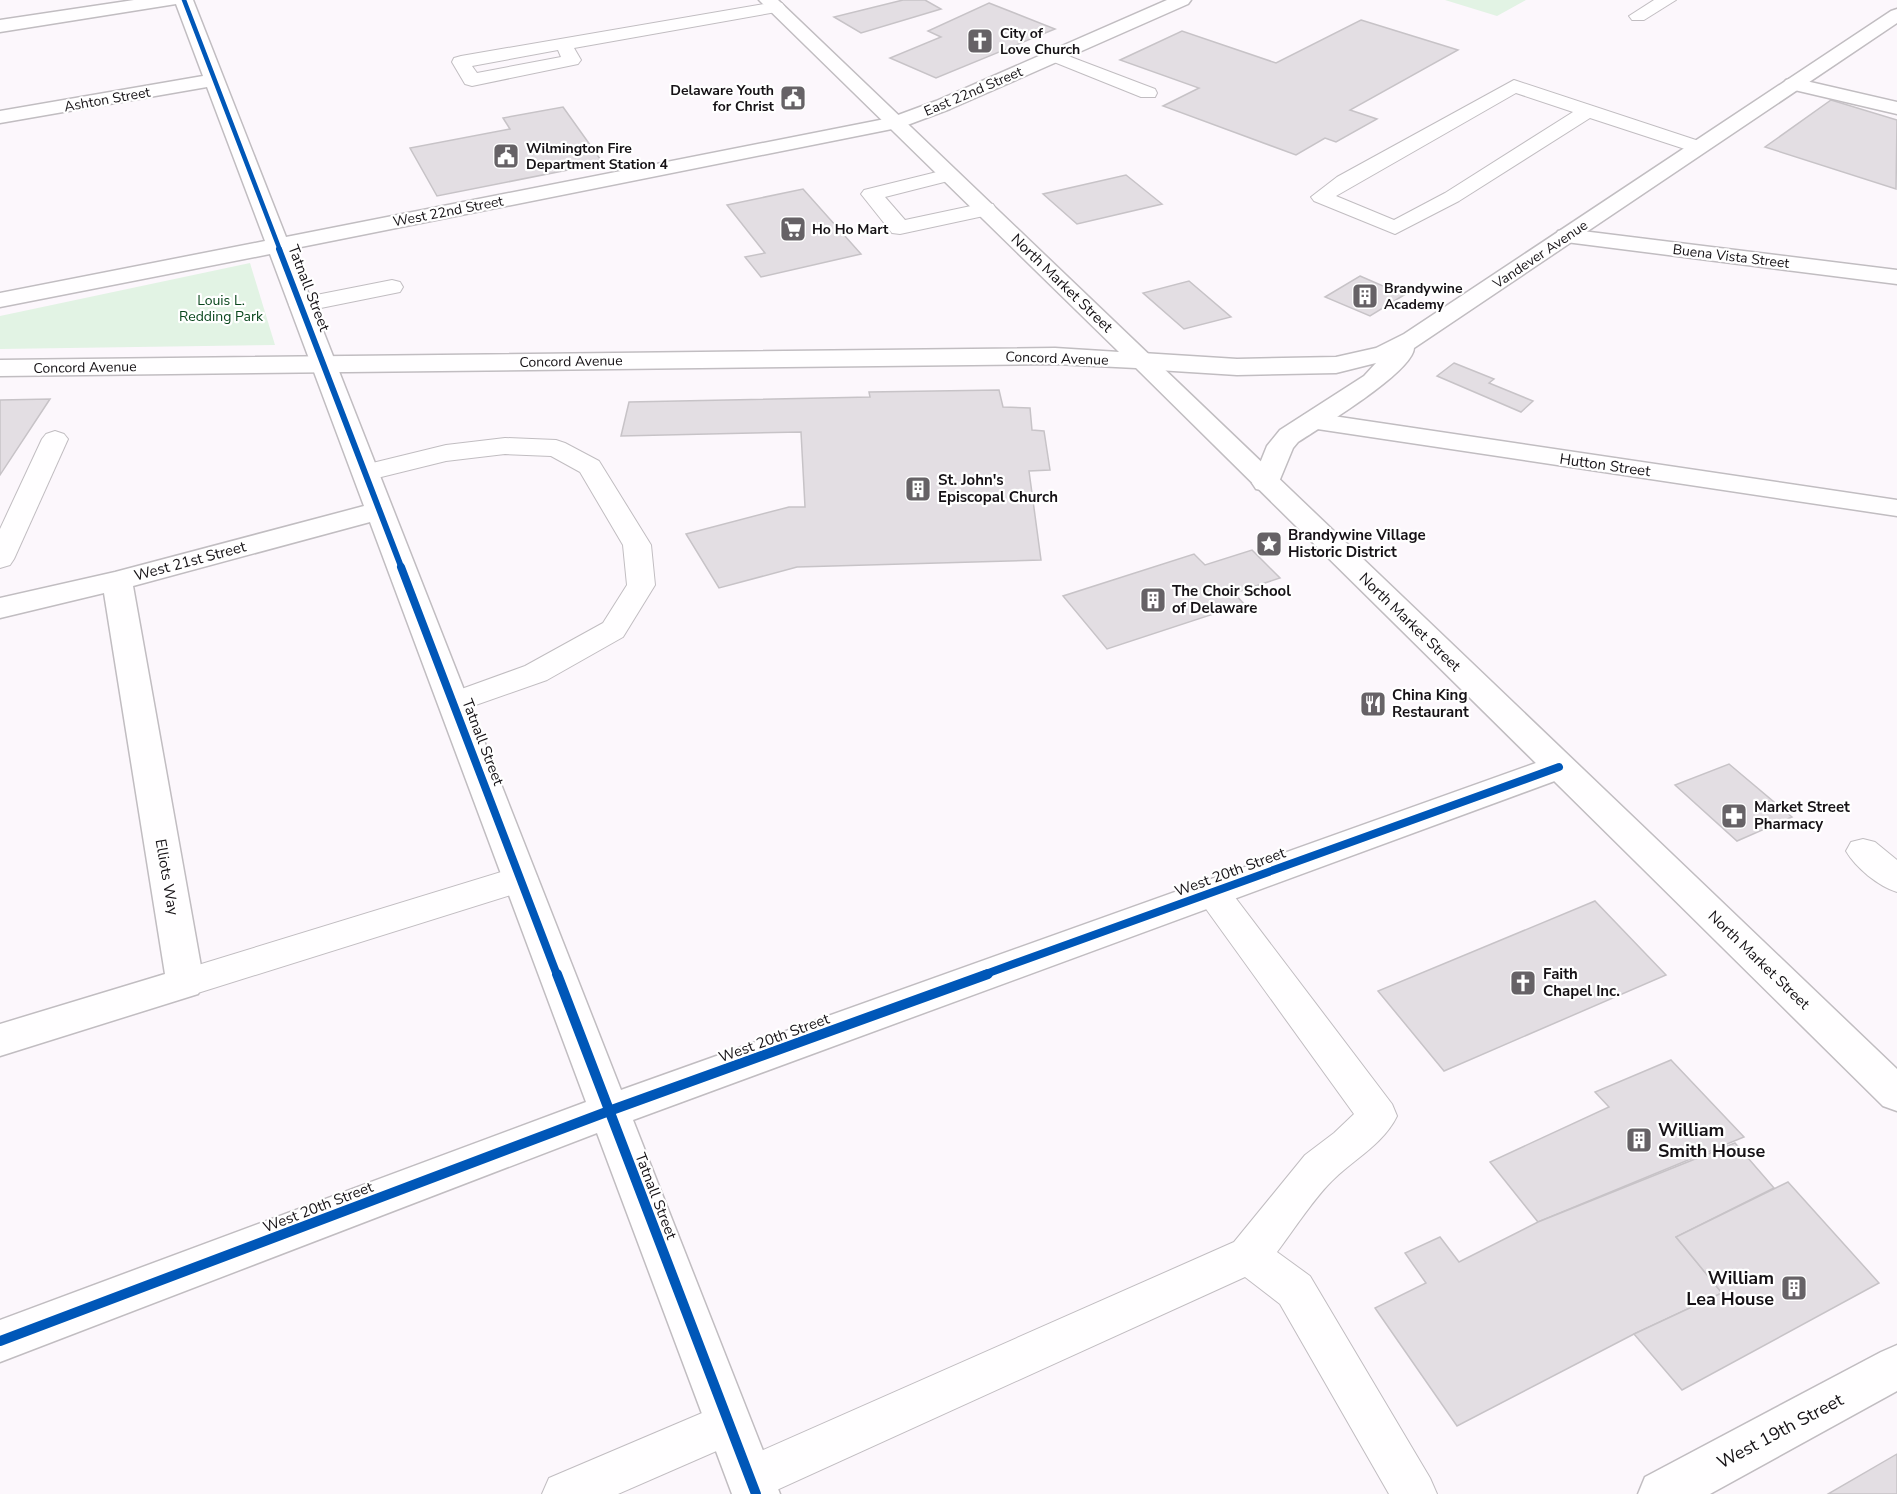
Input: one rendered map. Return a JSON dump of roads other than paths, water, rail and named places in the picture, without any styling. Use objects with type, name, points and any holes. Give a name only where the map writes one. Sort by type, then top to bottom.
[{"type":"street","points":[[0,26],[170,0]]},
{"type":"street","name":"Tatnall Street","points":[[184,0],[753,1486]]},
{"type":"street","name":"East 22nd Street","points":[[895,123],[943,105],[1182,0]]},
{"type":"street","name":"North Market Street","points":[[771,2],[1897,1094]]},
{"type":"street","name":"Vandever Avenue","points":[[1143,361],[1237,368],[1336,365],[1384,354],[1413,339],[1897,15]]},
{"type":"street","name":"Ashton Street","points":[[0,117],[215,80]]},
{"type":"street","points":[[1792,84],[1897,108]]},
{"type":"street","name":"West 22nd Street","points":[[0,300],[895,123]]},
{"type":"street","name":"Buena Vista Street","points":[[1566,236],[1897,276]]},
{"type":"street","points":[[1266,483],[1280,446],[1289,436],[1373,381],[1413,339]]},
{"type":"street","name":"Concord Avenue","points":[[0,368],[1043,356],[1143,361]]},
{"type":"street","name":"Hutton Street","points":[[1313,421],[1897,508]]},
{"type":"street","name":"West 21st Street","points":[[0,608],[117,581],[379,511]]},
{"type":"street","name":"Elliots Way","points":[[117,581],[185,983]]},
{"type":"street","name":"West 20th Street","points":[[0,1341],[609,1112],[1559,767]]},
{"type":"street","points":[[0,1040],[185,983]]},
{"type":"street","name":"West 19th Street","points":[[1662,1494],[1897,1368]]},
{"type":"lane","points":[[1638,16],[1667,0]]},
{"type":"lane","points":[[563,44],[572,60],[472,80],[461,62],[771,2]]},
{"type":"lane","points":[[1055,56],[1148,93]]},
{"type":"lane","points":[[1589,110],[1452,196],[1395,228],[1321,197],[1344,181],[1514,86],[1589,110],[1698,147]]},
{"type":"lane","points":[[949,175],[871,194],[900,228],[985,209]]},
{"type":"lane","points":[[301,305],[392,287]]},
{"type":"lane","points":[[0,559],[55,439]]},
{"type":"lane","points":[[365,473],[446,453],[505,446],[556,448],[590,467],[638,544],[641,585],[613,630],[536,673],[453,703]]},
{"type":"lane","points":[[1863,851],[1897,879]]},
{"type":"lane","points":[[185,983],[521,879]]},
{"type":"lane","points":[[753,1486],[1249,1255],[1319,1167],[1348,1145],[1378,1116],[1214,893]]},
{"type":"lane","points":[[1249,1255],[1295,1290],[1414,1494]]},
{"type":"lane","points":[[565,1494],[729,1424]]},
{"type":"place","name":"City of Love Church","points":[[980,41]]},
{"type":"place","name":"Delaware Youth for Christ","points":[[793,98]]},
{"type":"place","name":"Wilmington Fire Department Station 4","points":[[506,156]]},
{"type":"place","name":"Ho Ho Mart","points":[[793,229]]},
{"type":"place","name":"Brandywine Academy","points":[[1365,296]]},
{"type":"place","name":"St. John's Episcopal Church","points":[[918,489]]},
{"type":"place","name":"Brandywine Village Historic District","points":[[1269,544]]},
{"type":"place","name":"The Choir School of Delaware","points":[[1153,600]]},
{"type":"place","name":"China King Restaurant","points":[[1373,704]]},
{"type":"place","name":"Market Street Pharmacy","points":[[1734,816]]},
{"type":"place","name":"Faith Chapel Inc.","points":[[1523,983]]},
{"type":"place","name":"William Smith House","points":[[1639,1140]]},
{"type":"place","name":"William Lea House","points":[[1794,1288]]},
{"type":"park label","name":"Louis L. Redding Park","points":[[221,308]]}]
